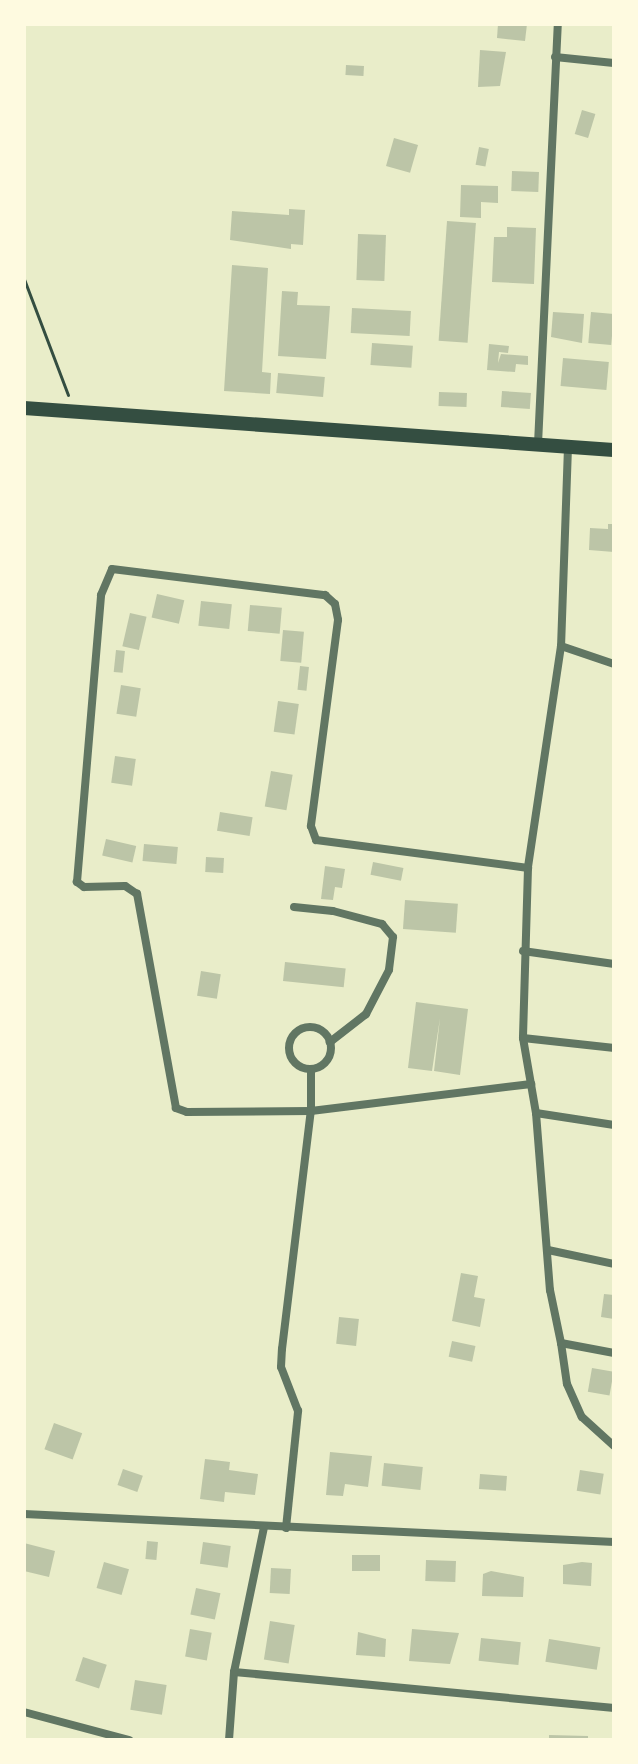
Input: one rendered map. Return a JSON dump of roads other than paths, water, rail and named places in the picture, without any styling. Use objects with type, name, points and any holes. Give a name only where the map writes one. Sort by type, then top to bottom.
[{"type":"main road","points":[[24,408],[614,450]]},
{"type":"street","points":[[538,444],[558,24]]},
{"type":"street","points":[[555,57],[614,63]]},
{"type":"street","points":[[568,447],[561,646],[528,868],[523,951],[523,1038],[536,1113],[548,1250],[567,1384],[582,1417],[614,1446]]},
{"type":"street","points":[[528,868],[316,840],[311,826],[338,620],[335,604],[325,595],[112,569],[101,595],[77,882],[84,887],[125,886],[137,894],[176,1108],[187,1112],[311,1111],[531,1084]]},
{"type":"street","points":[[561,646],[614,664]]},
{"type":"street","points":[[294,907],[333,911],[382,924],[393,937],[389,970],[366,1014],[330,1042],[327,1061],[311,1070]]},
{"type":"street","points":[[523,951],[614,964]]},
{"type":"street","points":[[311,1070],[290,1057],[294,1033],[319,1029],[330,1042]]},
{"type":"street","points":[[523,1038],[614,1048]]},
{"type":"street","points":[[286,1528],[298,1411],[281,1367],[311,1111],[311,1070]]},
{"type":"street","points":[[536,1113],[614,1125]]},
{"type":"street","points":[[548,1250],[614,1264]]},
{"type":"street","points":[[561,1343],[614,1353]]},
{"type":"street","points":[[24,1514],[614,1542]]},
{"type":"street","points":[[229,1740],[234,1672],[264,1527]]},
{"type":"street","points":[[234,1672],[614,1708]]},
{"type":"street","points":[[24,1712],[129,1740]]}]
